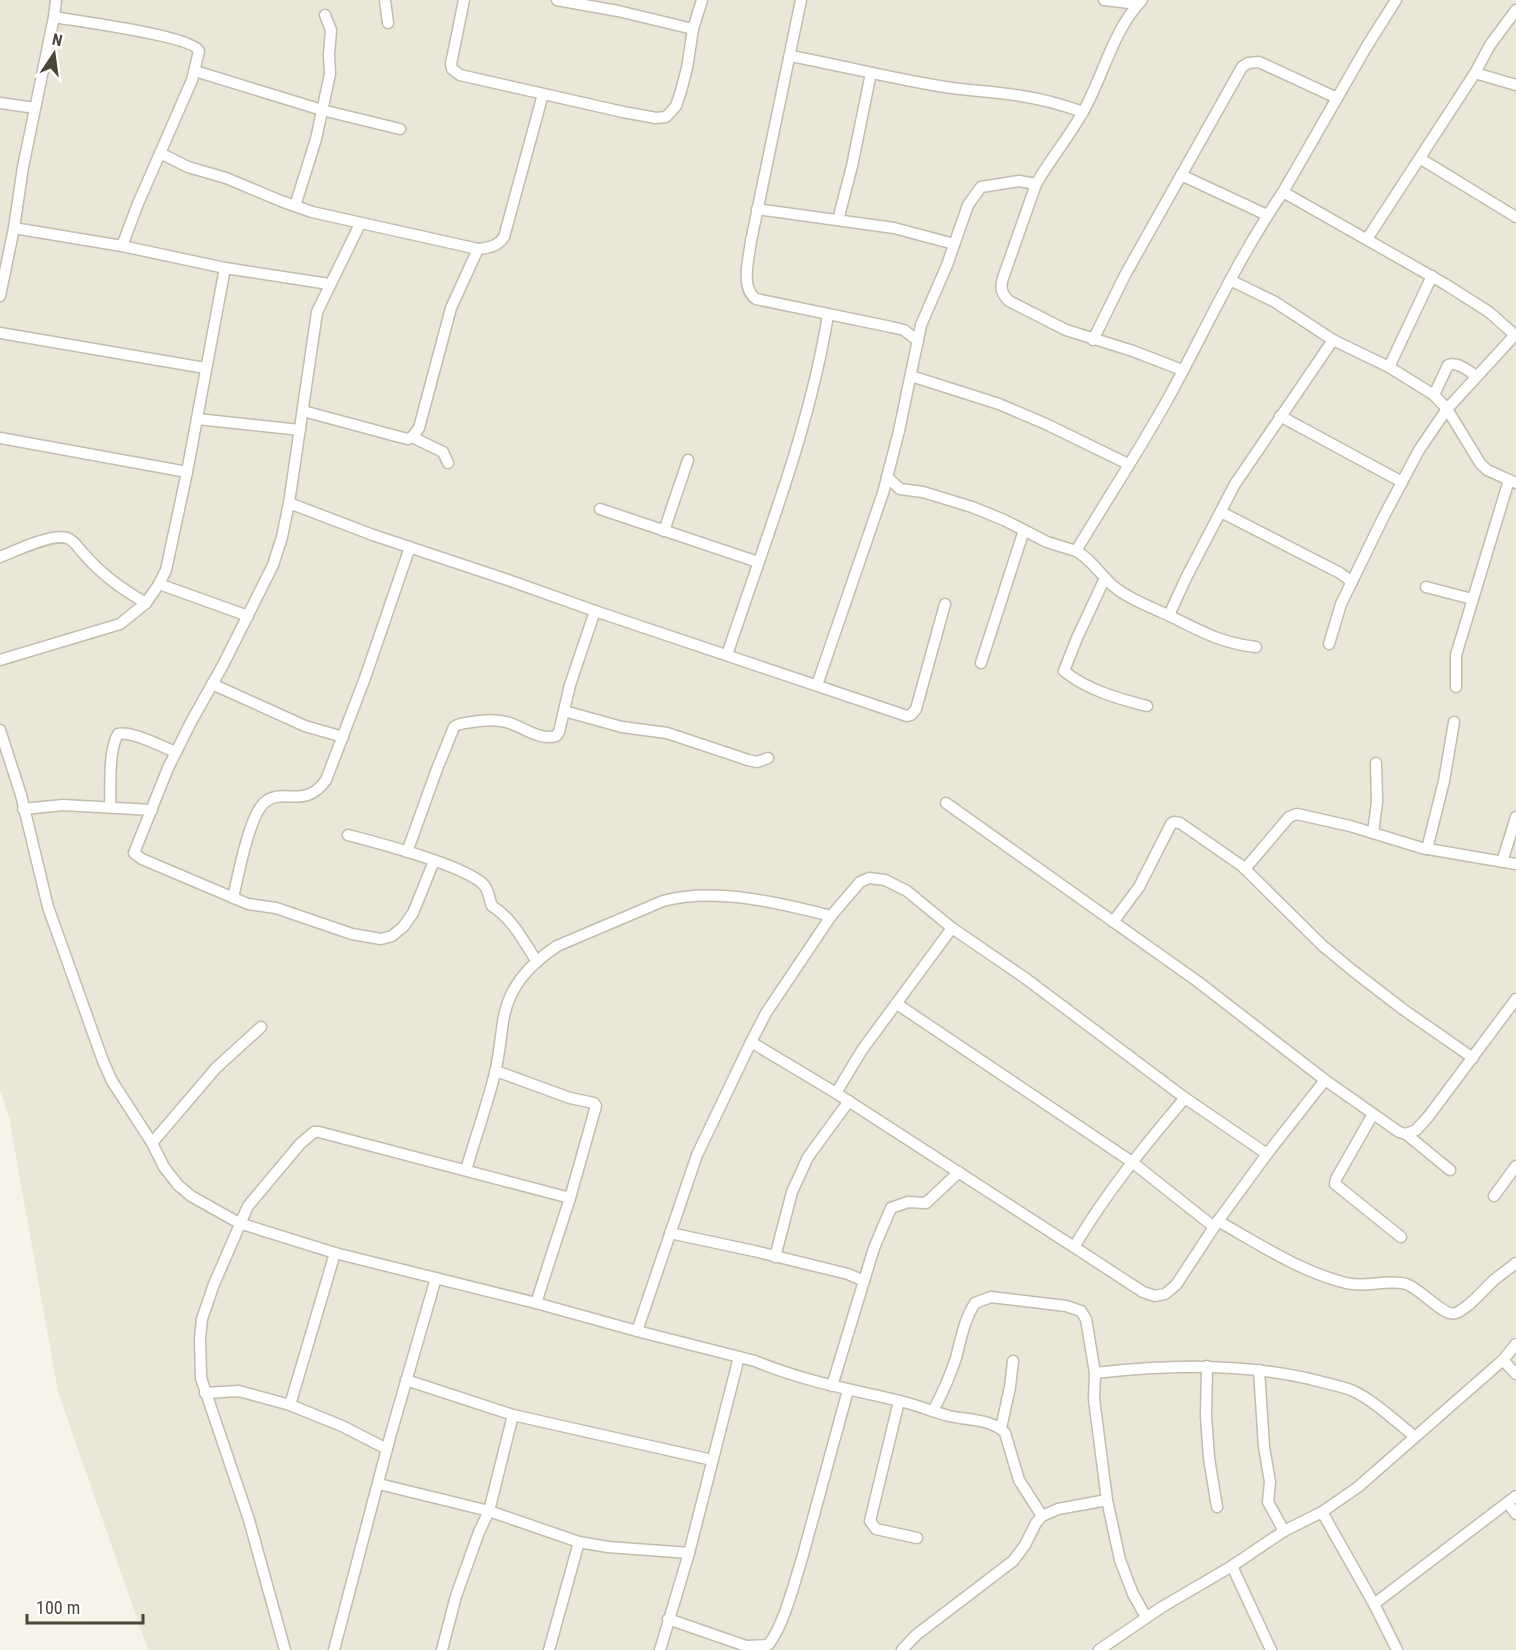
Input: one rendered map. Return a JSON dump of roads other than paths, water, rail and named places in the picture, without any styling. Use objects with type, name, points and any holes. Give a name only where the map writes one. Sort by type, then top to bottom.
[{"type":"street","points":[[0,296],[15,228],[23,167],[56,0]]},
{"type":"street","points":[[385,0],[388,23]]},
{"type":"street","points":[[464,0],[451,64],[452,69],[460,75],[623,112],[656,117],[666,117],[676,106],[687,68],[693,29],[702,0]]},
{"type":"street","points":[[557,0],[618,11],[693,29]]},
{"type":"street","points":[[801,0],[751,241],[746,279],[750,296],[904,330],[918,341]]},
{"type":"street","points":[[1104,0],[1140,2]]},
{"type":"street","points":[[1076,551],[1170,395],[1267,215],[1283,192],[1396,0]]},
{"type":"street","points":[[1140,2],[1129,14],[1119,32],[1100,80],[1083,112],[1036,184],[1003,278],[1001,292],[1009,301],[1066,330],[1133,351],[1182,370]]},
{"type":"street","points":[[1367,239],[1475,73],[1490,45],[1516,10]]},
{"type":"street","points":[[295,206],[330,74],[331,30],[325,15]]},
{"type":"street","points":[[54,17],[160,35],[194,45],[199,51],[195,71],[174,125],[160,153],[122,246]]},
{"type":"street","points":[[790,56],[948,88],[1028,97],[1083,112]]},
{"type":"street","points":[[1093,340],[1125,275],[1237,76],[1248,63],[1259,62],[1337,98]]},
{"type":"street","points":[[195,71],[322,110],[400,129]]},
{"type":"street","points":[[838,220],[852,166],[871,73]]},
{"type":"street","points":[[1475,73],[1516,85]]},
{"type":"street","points":[[160,153],[188,167],[226,178],[295,206],[360,224],[436,238],[478,249],[496,245],[504,237],[543,94]]},
{"type":"street","points":[[0,103],[35,108]]},
{"type":"street","points":[[1420,159],[1516,217]]},
{"type":"street","points":[[1181,175],[1267,215]]},
{"type":"street","points":[[818,685],[883,493],[921,325],[968,205],[981,187],[1019,181],[1036,184]]},
{"type":"street","points":[[1283,192],[1432,276],[1489,312],[1515,336],[1447,409],[1419,450],[1341,604],[1329,644]]},
{"type":"street","points":[[757,209],[912,232],[954,244]]},
{"type":"street","points":[[360,224],[316,312],[289,503],[273,565],[176,752],[134,850],[136,855],[248,904],[276,908],[352,934],[381,939],[392,936],[403,927],[413,913],[435,861]]},
{"type":"street","points":[[15,228],[122,246],[225,268],[329,284]]},
{"type":"street","points":[[412,438],[419,428],[451,308],[478,249]]},
{"type":"street","points":[[0,660],[120,624],[146,603],[159,584],[166,570],[187,472],[225,268]]},
{"type":"street","points":[[1389,367],[1432,276]]},
{"type":"street","points":[[1230,280],[1275,302],[1334,340],[1389,367],[1434,395],[1447,409],[1480,464],[1487,470],[1512,481],[1472,599],[1456,655],[1456,687]]},
{"type":"street","points":[[727,656],[812,400],[828,315]]},
{"type":"street","points":[[904,330],[921,325]]},
{"type":"street","points":[[0,333],[205,368]]},
{"type":"street","points":[[1169,615],[1235,484],[1334,340]]},
{"type":"street","points":[[1434,395],[1448,365],[1457,364],[1476,376]]},
{"type":"street","points":[[911,376],[999,404],[1128,464]]},
{"type":"street","points":[[303,411],[408,439],[412,438],[443,452],[448,463]]},
{"type":"street","points":[[1280,416],[1402,482]]},
{"type":"street","points":[[197,419],[300,430]]},
{"type":"street","points":[[0,438],[187,472]]},
{"type":"street","points":[[664,531],[687,460]]},
{"type":"street","points":[[887,477],[900,489]]},
{"type":"street","points":[[883,493],[900,489],[923,492],[972,507],[1047,542],[1076,551],[1128,597],[1215,639],[1256,647]]},
{"type":"street","points":[[289,503],[373,536],[508,579],[595,611],[900,714],[911,715],[916,709],[945,604]]},
{"type":"street","points":[[600,509],[758,562]]},
{"type":"street","points":[[1221,512],[1340,573],[1352,582]]},
{"type":"street","points":[[981,663],[1024,530]]},
{"type":"street","points":[[0,557],[42,541],[66,537],[101,571],[146,603]]},
{"type":"street","points":[[233,898],[252,825],[260,808],[265,802],[274,798],[306,797],[321,788],[332,769],[410,547]]},
{"type":"street","points":[[1105,578],[1064,671],[1117,698],[1147,706]]},
{"type":"street","points":[[159,584],[248,616]]},
{"type":"street","points":[[1426,587],[1472,599]]},
{"type":"street","points":[[407,852],[436,769],[454,727],[463,723],[491,720],[504,722],[540,736],[550,738],[556,736],[559,732],[579,654],[595,611]]},
{"type":"street","points":[[212,684],[305,726],[343,737]]},
{"type":"street","points":[[564,711],[622,727],[668,733],[748,760],[757,762],[768,758]]},
{"type":"street","points":[[1427,849],[1444,781],[1454,722]]},
{"type":"street","points":[[0,730],[21,795],[48,907],[93,1036],[112,1081],[152,1143],[164,1167],[178,1185],[192,1196],[239,1223],[335,1253],[739,1357],[832,1386],[988,1423],[1001,1428],[1005,1433],[1019,1480],[1042,1516]]},
{"type":"street","points":[[110,807],[112,764],[118,734],[123,732],[176,752]]},
{"type":"street","points":[[1373,833],[1377,802],[1376,763]]},
{"type":"street","points":[[946,803],[1197,981],[1325,1080],[1399,1132],[1406,1134],[1450,1170]]},
{"type":"street","points":[[23,808],[63,805],[152,810]]},
{"type":"street","points":[[1245,869],[1292,815],[1323,819],[1427,849],[1516,864]]},
{"type":"street","points":[[1502,862],[1516,817]]},
{"type":"street","points":[[1113,922],[1139,887],[1171,824],[1180,823],[1245,869],[1330,952],[1404,1010],[1473,1058]]},
{"type":"street","points":[[348,835],[446,864],[484,886],[492,906],[512,924],[537,962]]},
{"type":"street","points":[[638,1331],[698,1155],[751,1042],[766,1013],[831,916],[860,882],[877,878],[906,891],[952,928],[1025,978],[1185,1098],[1267,1154]]},
{"type":"street","points":[[466,1170],[496,1071],[508,1001],[518,980],[557,946],[679,897],[724,897],[780,903],[831,916]]},
{"type":"street","points":[[836,1092],[862,1050],[952,928]]},
{"type":"street","points":[[1406,1134],[1416,1130],[1428,1117],[1516,999]]},
{"type":"street","points":[[897,1004],[1132,1162],[1216,1224],[1312,1272],[1335,1280],[1363,1285],[1379,1282],[1407,1285],[1421,1291],[1447,1313],[1455,1314],[1516,1263]]},
{"type":"street","points":[[152,1143],[216,1068],[261,1027]]},
{"type":"street","points":[[751,1042],[836,1092],[1130,1285],[1155,1296],[1165,1294],[1176,1285],[1216,1224],[1325,1080]]},
{"type":"street","points":[[496,1071],[570,1098],[594,1103],[596,1106],[570,1198],[536,1303]]},
{"type":"street","points":[[1074,1247],[1132,1162],[1156,1130],[1185,1098]]},
{"type":"street","points":[[775,1257],[792,1192],[808,1157],[849,1101]]},
{"type":"street","points":[[1373,1114],[1335,1184],[1401,1237]]},
{"type":"street","points":[[285,1650],[249,1520],[201,1378],[199,1352],[202,1320],[239,1223],[248,1206],[300,1144],[314,1132],[570,1198]]},
{"type":"street","points":[[1494,1196],[1516,1166]]},
{"type":"street","points":[[832,1386],[886,1215],[891,1208],[908,1202],[926,1203],[959,1172]]},
{"type":"street","points":[[670,1233],[848,1274],[864,1281]]},
{"type":"street","points":[[290,1405],[335,1253]]},
{"type":"street","points":[[334,1650],[387,1449],[436,1278]]},
{"type":"street","points":[[933,1411],[943,1393],[956,1359],[965,1322],[975,1303],[991,1297],[1066,1306],[1081,1311],[1086,1319],[1095,1373],[1094,1399],[1107,1500],[1120,1560],[1133,1594],[1146,1617]]},
{"type":"street","points":[[1099,1650],[1146,1617],[1232,1566],[1284,1531],[1322,1512],[1358,1487],[1503,1360],[1516,1344]]},
{"type":"street","points":[[660,1650],[689,1553],[739,1357]]},
{"type":"street","points":[[1503,1360],[1516,1374]]},
{"type":"street","points":[[1001,1428],[1013,1361]]},
{"type":"street","points":[[1095,1373],[1143,1367],[1207,1366],[1288,1374],[1352,1391],[1373,1404],[1414,1436]]},
{"type":"street","points":[[1207,1366],[1206,1416],[1209,1458],[1217,1507]]},
{"type":"street","points":[[1259,1370],[1264,1447],[1270,1482],[1268,1502],[1284,1531]]},
{"type":"street","points":[[406,1380],[513,1414],[712,1461]]},
{"type":"street","points":[[668,1619],[746,1646],[760,1647],[768,1645],[772,1640],[795,1583],[848,1390]]},
{"type":"street","points":[[205,1393],[239,1391],[290,1405],[342,1426],[387,1449]]},
{"type":"street","points":[[899,1401],[870,1521],[876,1529],[917,1538]]},
{"type":"street","points":[[442,1650],[456,1596],[478,1532],[489,1511],[513,1414]]},
{"type":"street","points":[[379,1484],[489,1511],[579,1542],[608,1547],[689,1553]]},
{"type":"street","points":[[1374,1604],[1512,1499],[1516,1514]]},
{"type":"street","points":[[902,1650],[916,1635],[1013,1561],[1042,1516],[1058,1509],[1107,1500]]},
{"type":"street","points":[[1322,1512],[1397,1650]]},
{"type":"street","points":[[549,1650],[579,1542]]},
{"type":"street","points":[[1232,1566],[1271,1650]]}]
